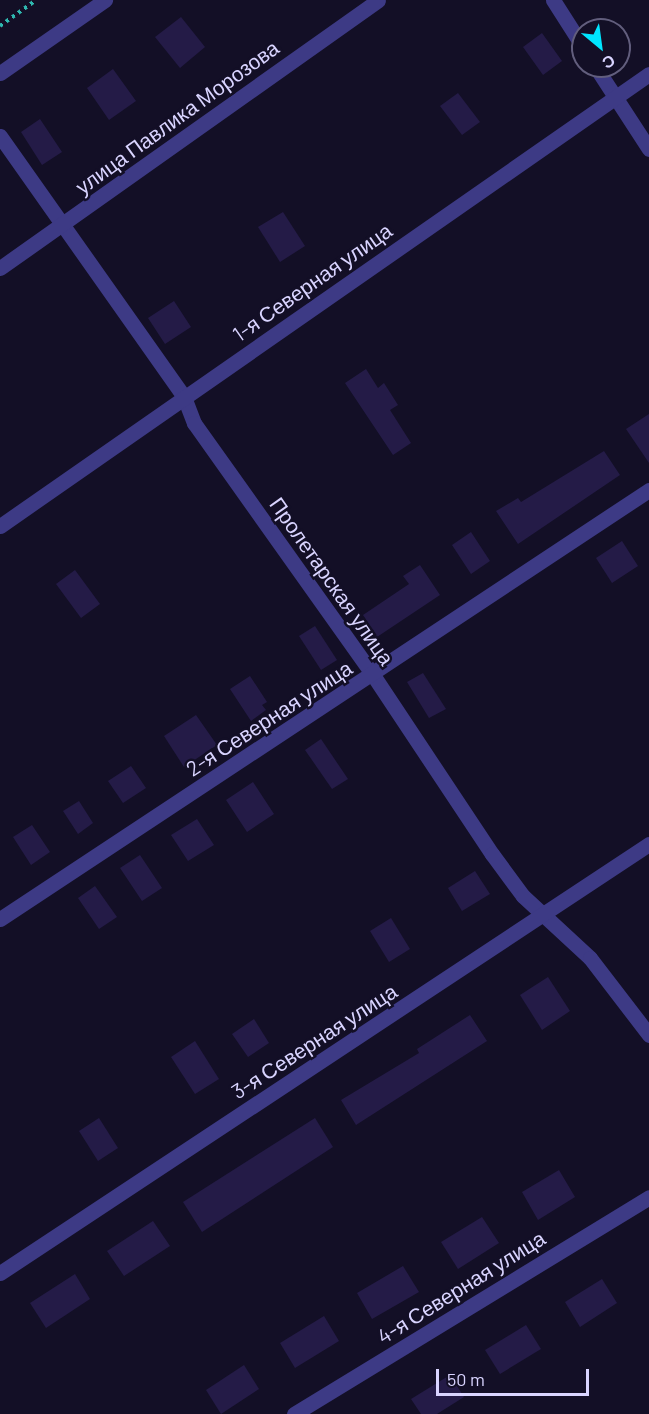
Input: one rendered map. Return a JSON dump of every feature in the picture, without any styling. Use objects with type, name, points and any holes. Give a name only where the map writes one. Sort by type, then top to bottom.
[{"type":"street","points":[[0,73],[105,0]]},
{"type":"street","name":"улица Павлика Морозова","points":[[0,268],[378,0]]},
{"type":"street","points":[[553,0],[571,28]]},
{"type":"street","name":"1-я Северная улица","points":[[0,526],[649,74]]},
{"type":"street","points":[[602,78],[649,149]]},
{"type":"street","name":"Пролетарская улица","points":[[0,136],[60,226],[184,396],[194,423],[373,675],[492,855],[523,896],[590,958],[649,1035]]},
{"type":"street","name":"2-я Северная улица","points":[[0,919],[373,675],[649,490]]},
{"type":"street","name":"3-я Северная улица","points":[[0,1273],[649,844]]},
{"type":"street","name":"4-я Северная улица","points":[[294,1414],[649,1197]]},
{"type":"path","points":[[0,26],[36,0]]},
{"type":"building","points":[[181,17],[205,47],[180,68],[155,37]]},
{"type":"building","points":[[542,33],[562,61],[543,75],[523,47]]},
{"type":"building","points":[[113,69],[136,101],[109,120],[87,88]]},
{"type":"building","points":[[458,93],[480,122],[462,135],[440,106]]},
{"type":"building","points":[[40,119],[62,152],[42,165],[21,132]]},
{"type":"building","points":[[283,212],[305,246],[280,262],[258,227]]},
{"type":"building","points":[[174,301],[191,327],[165,344],[148,318]]},
{"type":"building","points":[[366,369],[378,388],[384,383],[398,405],[390,410],[411,443],[393,455],[345,383]]},
{"type":"building","points":[[649,414],[649,463],[626,429]]},
{"type":"building","points":[[604,451],[620,475],[518,544],[496,511],[518,498],[521,502]]},
{"type":"building","points":[[471,532],[490,561],[471,574],[452,545]]},
{"type":"building","points":[[622,541],[638,566],[612,583],[596,558]]},
{"type":"building","points":[[420,565],[440,595],[377,637],[363,615],[409,584],[403,576]]},
{"type":"building","points":[[75,570],[100,604],[81,618],[56,584]]},
{"type":"building","points":[[315,626],[337,660],[321,670],[299,636]]},
{"type":"building","points":[[423,673],[446,709],[429,718],[407,682]]},
{"type":"building","points":[[250,676],[267,702],[262,705],[266,710],[251,721],[230,689]]},
{"type":"building","points":[[196,715],[217,745],[184,767],[164,736]]},
{"type":"building","points":[[321,739],[348,779],[332,789],[305,750]]},
{"type":"building","points":[[131,766],[146,788],[123,803],[108,781]]},
{"type":"building","points":[[253,782],[274,814],[247,832],[226,800]]},
{"type":"building","points":[[79,801],[93,823],[78,834],[63,811]]},
{"type":"building","points":[[197,819],[214,845],[188,861],[171,835]]},
{"type":"building","points":[[32,825],[50,852],[31,865],[13,837]]},
{"type":"building","points":[[140,855],[162,888],[142,901],[120,868]]},
{"type":"building","points":[[475,871],[490,894],[462,911],[448,888]]},
{"type":"building","points":[[95,886],[117,917],[99,929],[78,898]]},
{"type":"building","points":[[391,918],[410,949],[389,962],[370,931]]},
{"type":"building","points":[[548,977],[570,1011],[542,1030],[520,995]]},
{"type":"building","points":[[470,1015],[487,1041],[356,1125],[341,1100],[419,1053],[417,1049]]},
{"type":"building","points":[[254,1019],[269,1043],[248,1057],[232,1034]]},
{"type":"building","points":[[195,1041],[219,1079],[195,1094],[171,1057]]},
{"type":"building","points":[[99,1118],[118,1148],[98,1161],[79,1131]]},
{"type":"building","points":[[315,1118],[333,1147],[202,1232],[183,1202]]},
{"type":"building","points":[[559,1170],[575,1197],[538,1220],[522,1192]]},
{"type":"building","points":[[482,1217],[499,1243],[458,1269],[441,1242]]},
{"type":"building","points":[[153,1221],[170,1246],[124,1276],[107,1251]]},
{"type":"building","points":[[403,1266],[419,1292],[372,1319],[357,1293]]},
{"type":"building","points":[[75,1274],[90,1299],[46,1328],[30,1303]]},
{"type":"building","points":[[602,1279],[617,1303],[580,1327],[565,1302]]},
{"type":"building","points":[[324,1316],[339,1341],[295,1368],[280,1343]]},
{"type":"building","points":[[526,1325],[541,1349],[500,1374],[485,1350]]},
{"type":"building","points":[[244,1365],[259,1389],[221,1414],[206,1390]]},
{"type":"building","points":[[450,1375],[464,1397],[437,1414],[421,1414],[411,1399]]}]
